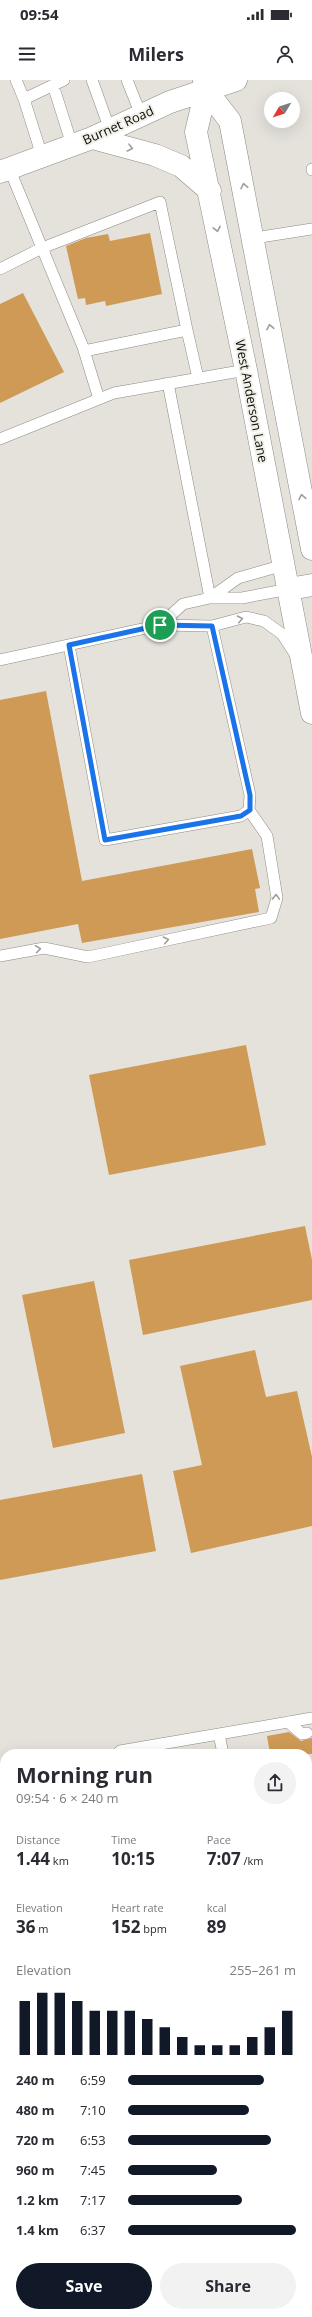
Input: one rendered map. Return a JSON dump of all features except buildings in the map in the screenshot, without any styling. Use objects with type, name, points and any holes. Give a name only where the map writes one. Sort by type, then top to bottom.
[{"type":"main road","name":"Burnet Road","points":[[4,170],[91,138],[205,85],[236,80]]},
{"type":"main road","points":[[205,85],[230,121],[254,238],[312,549]]},
{"type":"main road","name":"West Anderson Lane","points":[[205,85],[196,132],[210,191],[246,370],[312,713]]},
{"type":"main road","points":[[91,138],[155,155],[175,163],[181,166],[210,191]]},
{"type":"main road","points":[[284,565],[312,558]]},
{"type":"main road","points":[[289,589],[312,585]]},
{"type":"lane","points":[[16,80],[24,99],[42,156]]},
{"type":"lane","points":[[24,99],[64,80]]},
{"type":"lane","points":[[91,138],[92,80]]},
{"type":"lane","points":[[127,80],[141,115]]},
{"type":"lane","points":[[53,85],[91,138]]},
{"type":"lane","points":[[4,170],[42,248],[84,351],[99,399]]},
{"type":"lane","points":[[0,269],[42,248],[160,202],[198,378]]},
{"type":"lane","points":[[254,238],[312,229]]},
{"type":"lane","points":[[84,351],[187,330]]},
{"type":"lane","points":[[0,439],[114,393],[246,370]]},
{"type":"lane","points":[[168,383],[210,598]]},
{"type":"lane","points":[[210,598],[238,578],[284,565]]},
{"type":"lane","points":[[160,625],[183,604],[210,598],[242,598],[289,589]]},
{"type":"lane","points":[[0,660],[160,625],[212,626],[246,617],[264,621],[282,634],[303,665]]},
{"type":"lane","points":[[0,956],[44,948],[88,957],[272,918],[278,898],[267,836],[250,810],[250,795],[212,626]]},
{"type":"lane","points":[[69,645],[105,840],[241,816],[250,810]]},
{"type":"lane","points":[[132,1749],[312,1718]]},
{"type":"lane","points":[[288,1722],[302,1734],[307,1733]]},
{"type":"lane","points":[[219,1734],[222,1749]]},
{"type":"route","points":[[160,625],[212,626],[250,795],[250,810],[241,816],[105,840],[69,645],[160,625]]}]
